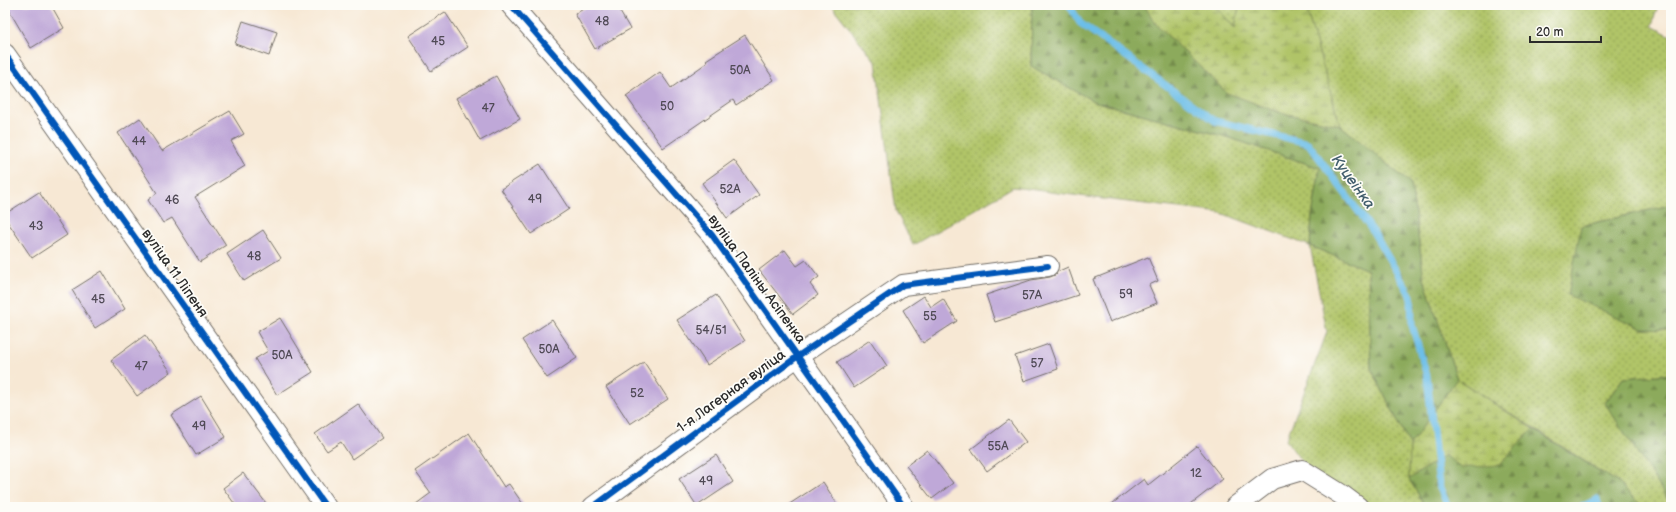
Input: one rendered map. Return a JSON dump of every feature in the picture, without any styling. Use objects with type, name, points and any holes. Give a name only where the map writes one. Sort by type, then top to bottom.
[{"type":"street","name":"вуліца Паліны Асіпенка","points":[[511,5],[712,235],[904,507]]},
{"type":"street","name":"вуліца 11 Ліпеня","points":[[5,54],[326,507]]},
{"type":"street","name":"1-я Лагерная вуліца","points":[[593,507],[798,356],[903,285],[1048,266]]},
{"type":"street","points":[[1235,507],[1272,479],[1302,470],[1358,507]]},
{"type":"green space","points":[[831,5],[1032,5],[1031,66],[1093,101],[1227,137],[1320,168],[1312,216],[1310,246],[1221,213],[1013,187],[913,245],[896,211],[876,62]]},
{"type":"green space","points":[[1032,5],[1144,5],[1156,24],[1227,93],[1279,112],[1340,125],[1411,184],[1424,279],[1457,379],[1410,445],[1371,368],[1368,270],[1310,246],[1312,217],[1320,168],[1227,137],[1093,101],[1031,66]]},
{"type":"green space","points":[[1144,5],[1214,5],[1235,28],[1239,5],[1305,5],[1340,125],[1279,112],[1227,93],[1156,24]]},
{"type":"green space","points":[[1214,5],[1239,5],[1235,28]]},
{"type":"green space","points":[[1305,5],[1550,5],[1561,9],[1562,5],[1658,5],[1652,26],[1671,36],[1671,205],[1581,226],[1643,329],[1671,330],[1671,374],[1623,378],[1605,403],[1671,504],[1671,507],[1642,507],[1620,484],[1457,379],[1424,279],[1411,184],[1340,125]]},
{"type":"green space","points":[[1671,205],[1671,330],[1643,329],[1568,295],[1581,226]]},
{"type":"green space","points":[[1310,246],[1368,270],[1371,368],[1410,445],[1409,479],[1426,507],[1348,507],[1313,477],[1286,440],[1327,332]]},
{"type":"green space","points":[[1671,374],[1671,504],[1605,403],[1623,378]]},
{"type":"green space","points":[[1457,379],[1533,429],[1499,465],[1462,468],[1445,455],[1409,479],[1410,445]]},
{"type":"green space","points":[[1533,429],[1620,484],[1642,507],[1426,507],[1409,479],[1445,455],[1499,465]]},
{"type":"building","points":[[6,5],[51,5],[64,28],[31,48]]},
{"type":"building","points":[[590,5],[616,5],[630,29],[595,49],[575,14]]},
{"type":"building","points":[[445,12],[468,47],[431,71],[408,36]]},
{"type":"building","points":[[243,21],[277,32],[269,56],[235,44]]},
{"type":"building","points":[[745,35],[774,80],[736,105],[733,100],[663,148],[626,96],[660,72],[671,88],[708,62],[706,60]]},
{"type":"building","points":[[496,76],[520,119],[480,141],[456,98]]},
{"type":"building","points":[[230,111],[244,134],[231,141],[245,166],[195,197],[226,245],[200,262],[172,218],[163,223],[148,200],[157,193],[118,133],[140,118],[162,151]]},
{"type":"building","points":[[734,160],[759,195],[727,218],[702,183]]},
{"type":"building","points":[[540,164],[569,209],[531,234],[501,189]]},
{"type":"building","points":[[39,192],[67,235],[32,258],[5,218],[5,214]]},
{"type":"building","points":[[263,230],[281,258],[244,281],[227,254]]},
{"type":"building","points":[[785,250],[797,266],[806,260],[819,277],[810,284],[818,295],[793,314],[759,270]]},
{"type":"building","points":[[1148,257],[1158,281],[1149,285],[1157,303],[1110,322],[1093,279]]},
{"type":"building","points":[[1068,267],[1078,295],[995,322],[986,295],[1031,280],[1050,277]]},
{"type":"building","points":[[102,271],[125,309],[95,328],[72,290]]},
{"type":"building","points":[[716,295],[745,341],[707,365],[677,320]]},
{"type":"building","points":[[924,296],[931,307],[943,299],[957,321],[923,343],[903,310]]},
{"type":"building","points":[[280,318],[313,372],[277,395],[255,359],[268,351],[257,332]]},
{"type":"building","points":[[552,320],[577,358],[547,378],[522,340]]},
{"type":"building","points":[[145,335],[171,372],[137,396],[111,360]]},
{"type":"building","points":[[870,340],[887,366],[854,388],[837,362]]},
{"type":"building","points":[[1049,344],[1058,369],[1024,381],[1015,356]]},
{"type":"building","points":[[644,362],[668,399],[630,424],[606,387]]},
{"type":"building","points":[[201,396],[226,437],[196,455],[171,415]]},
{"type":"building","points":[[358,404],[382,438],[352,459],[341,442],[327,451],[315,434]]},
{"type":"building","points":[[1009,420],[1026,442],[987,471],[971,449]]},
{"type":"building","points":[[469,433],[504,487],[509,484],[525,507],[412,507],[431,493],[415,471]]},
{"type":"building","points":[[1197,446],[1223,479],[1187,507],[1108,507],[1144,479],[1148,485]]},
{"type":"building","points":[[927,450],[953,483],[932,499],[906,466]]},
{"type":"building","points":[[716,455],[733,482],[697,506],[679,479]]},
{"type":"building","points":[[243,473],[269,507],[237,507],[223,488]]},
{"type":"building","points":[[823,482],[839,507],[785,507]]},
{"type":"waterway","name":"Куцеінка","points":[[1069,5],[1080,23],[1215,121],[1308,143],[1372,230],[1411,296],[1412,325],[1427,376],[1439,485],[1448,507]]},
{"type":"waterway","name":"Куцеінка","points":[[1582,507],[1597,499],[1599,507]]},
{"type":"cycle path","points":[[511,5],[712,235],[904,507]]},
{"type":"cycle path","points":[[5,54],[326,507]]},
{"type":"cycle path","points":[[593,507],[798,356],[903,285],[1048,266]]}]
